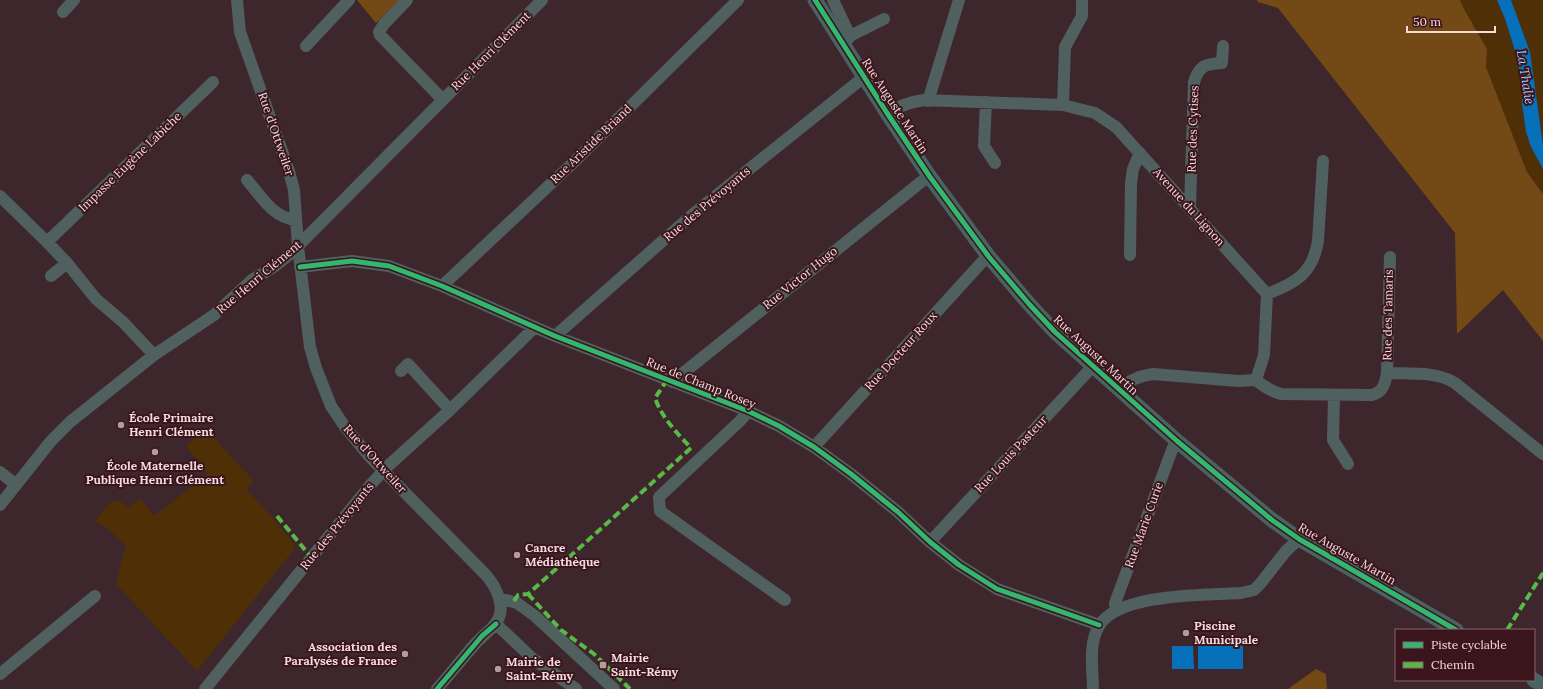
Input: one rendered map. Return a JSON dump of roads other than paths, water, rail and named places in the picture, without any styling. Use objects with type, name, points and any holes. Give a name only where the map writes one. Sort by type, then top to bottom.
[{"type":"main road","name":"Rue Auguste Martin","points":[[815,0],[847,41],[864,77],[930,177],[989,257],[1055,332],[1177,442],[1272,520],[1299,539],[1454,629]]},
{"type":"street","points":[[62,12],[74,0]]},
{"type":"street","name":"Rue d'Ottweiler","points":[[237,0],[240,32],[290,171],[294,190],[300,266],[310,347],[324,390],[331,406],[358,444],[488,578],[497,593]]},
{"type":"street","points":[[306,46],[349,0]]},
{"type":"street","points":[[407,0],[384,24],[379,32],[380,35],[443,100]]},
{"type":"street","name":"Rue Henri Clément","points":[[0,505],[57,434],[154,355],[214,316],[252,280],[275,266],[298,246],[542,0]]},
{"type":"street","name":"Rue Aristide Briand","points":[[442,286],[575,161],[738,0]]},
{"type":"street","points":[[833,0],[847,41],[884,19]]},
{"type":"street","points":[[928,101],[960,0]]},
{"type":"street","points":[[1064,105],[1065,47],[1082,16],[1082,0]]},
{"type":"street","name":"Rue des Cytises","points":[[1190,207],[1194,82],[1196,74],[1200,68],[1206,65],[1222,63],[1222,46]]},
{"type":"street","name":"Rue des Prévoyants","points":[[555,336],[692,215],[864,77]]},
{"type":"street","name":"Impasse Eugène Labiche","points":[[47,242],[213,82]]},
{"type":"street","name":"Avenue du Lignon","points":[[887,113],[912,101],[1064,105],[1095,113],[1116,127],[1190,207],[1267,294]]},
{"type":"street","points":[[986,102],[984,146],[995,163]]},
{"type":"street","points":[[1130,255],[1131,183],[1133,169],[1140,153]]},
{"type":"street","points":[[1256,380],[1264,355],[1267,294],[1280,289],[1305,274],[1316,254],[1323,160]]},
{"type":"street","name":"Rue Victor Hugo","points":[[672,382],[841,245],[921,182],[930,177]]},
{"type":"street","points":[[246,180],[274,211],[284,218],[296,220]]},
{"type":"street","points":[[0,196],[67,263],[96,299],[123,322],[154,355]]},
{"type":"street","name":"Rue Docteur Roux","points":[[814,447],[982,262],[989,257]]},
{"type":"street","name":"Rue des Tamaris","points":[[1387,373],[1390,257]]},
{"type":"street","name":"Rue de Champ Rosey","points":[[300,266],[352,261],[389,266],[442,286],[555,336],[748,412],[779,426],[814,447],[851,474],[898,512],[930,542],[959,565],[997,589],[1099,625]]},
{"type":"street","points":[[51,276],[67,263]]},
{"type":"street","name":"Rue des Prévoyants","points":[[205,689],[359,498],[389,465],[450,410],[535,327]]},
{"type":"street","points":[[401,371],[408,364],[450,410]]},
{"type":"street","name":"Rue Louis Pasteur","points":[[930,542],[1092,366]]},
{"type":"street","points":[[1119,390],[1134,378],[1153,374],[1231,381],[1256,380],[1265,388],[1281,394],[1334,396],[1372,395],[1378,393],[1384,385],[1387,373],[1432,376],[1448,379],[1455,383],[1543,454]]},
{"type":"street","points":[[1334,396],[1333,440],[1348,464]]},
{"type":"street","points":[[748,412],[659,497],[660,511],[785,600]]},
{"type":"street","name":"Rue Marie Curie","points":[[1116,611],[1115,603],[1172,450],[1177,442]]},
{"type":"street","points":[[0,472],[16,485]]},
{"type":"street","points":[[1093,689],[1092,649],[1094,637],[1099,625],[1106,618],[1116,611],[1156,598],[1241,593],[1254,590],[1286,551],[1299,539]]},
{"type":"street","points":[[437,689],[482,636],[496,624],[500,605],[497,593]]},
{"type":"street","points":[[497,593],[518,603],[535,616],[614,689]]},
{"type":"street","points":[[0,674],[95,596]]},
{"type":"street","points":[[496,624],[533,659],[576,689]]},
{"type":"water","name":"La Thalie","points":[[1497,0],[1511,0],[1530,52],[1543,145],[1543,169],[1531,147],[1526,132],[1522,104],[1522,84],[1517,57],[1505,19]]},
{"type":"water","points":[[1172,646],[1193,646],[1194,669],[1172,669]]},
{"type":"water","points":[[1198,646],[1243,646],[1243,669],[1198,669]]},
{"type":"place","name":"École Primaire Henri Clément","points":[[121,425]]},
{"type":"place","name":"École Maternelle Publique Henri Clément","points":[[155,452]]},
{"type":"place","name":"Cancre Médiathèque","points":[[517,555]]},
{"type":"place","name":"Piscine Municipale","points":[[1186,633]]},
{"type":"place","name":"Association des Paralysés de France","points":[[405,654]]},
{"type":"place","name":"Mairie Saint-Rémy","points":[[603,665]]},
{"type":"place","name":"Mairie de Saint-Rémy","points":[[498,669]]}]
